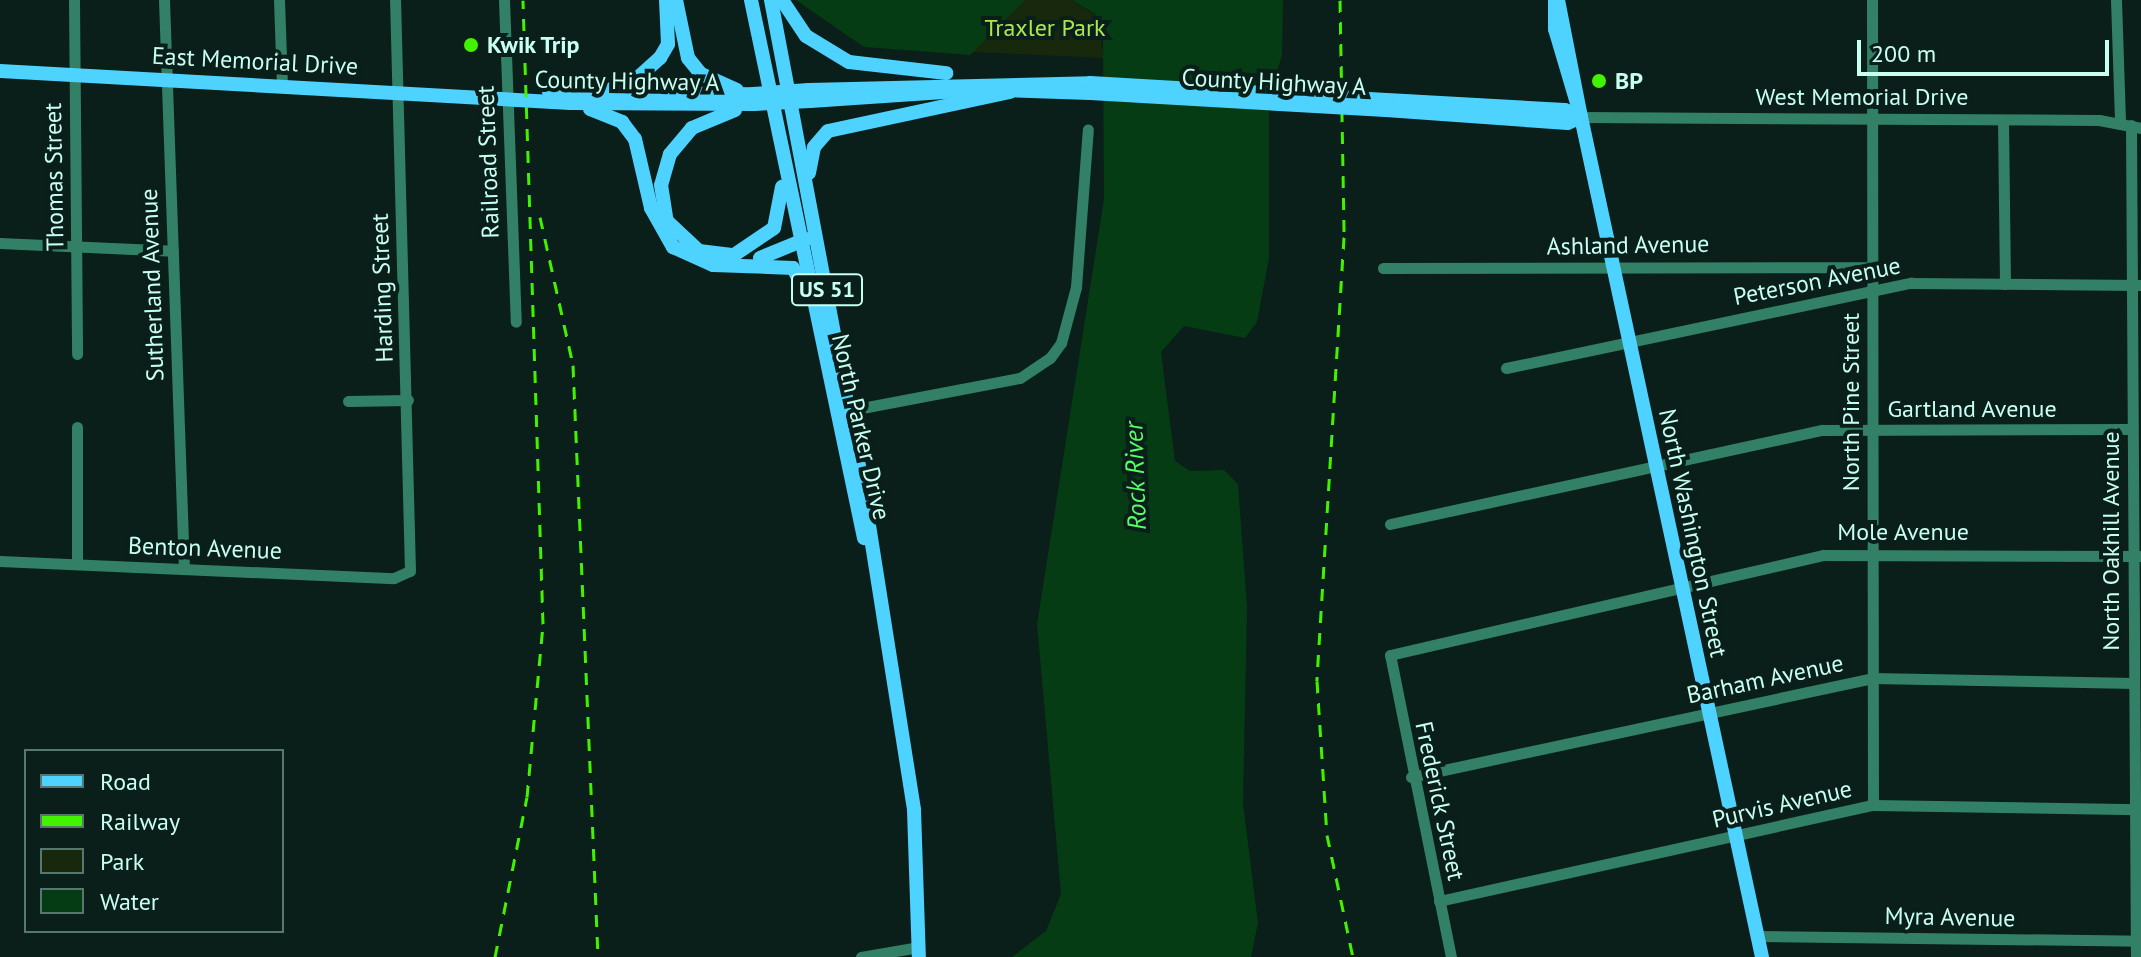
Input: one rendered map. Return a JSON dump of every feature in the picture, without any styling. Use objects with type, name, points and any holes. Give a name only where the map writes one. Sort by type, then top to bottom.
[{"type":"main road","points":[[590,94],[632,83],[660,58],[668,44],[666,0]]},
{"type":"main road","points":[[676,0],[684,50],[696,70],[753,99]]},
{"type":"main road","name":"North Parker Drive","points":[[751,0],[833,413],[877,581]]},
{"type":"main road","name":"North Parker Drive","points":[[771,0],[850,411],[916,823],[919,952]]},
{"type":"main road","points":[[782,0],[817,46],[861,66],[1027,85]]},
{"type":"main road","name":"North Washington Street","points":[[1556,0],[1559,47],[1581,117]]},
{"type":"main road","name":"North Washington Street","points":[[1556,0],[1762,957]]},
{"type":"main road","points":[[1535,109],[1558,96],[1559,47]]},
{"type":"main road","name":"East Memorial Drive","points":[[0,71],[508,95]]},
{"type":"main road","name":"County Highway A","points":[[508,95],[570,103],[753,99],[1027,85],[1387,105]]},
{"type":"main road","points":[[807,185],[814,147],[828,131],[1027,85]]},
{"type":"main road","name":"County Highway A","points":[[508,95],[753,99]]},
{"type":"main road","points":[[753,99],[701,122],[670,154],[661,198],[680,238],[722,256],[767,236],[781,207],[778,139]]},
{"type":"main road","points":[[570,103],[610,115],[630,131],[656,223],[673,247],[701,262],[793,268],[816,324]]},
{"type":"main road","name":"West Memorial Drive","points":[[1387,105],[1568,123],[1581,117]]},
{"type":"main road","name":"West Memorial Drive","points":[[1387,105],[1535,109],[1581,117]]},
{"type":"main road","points":[[732,265],[801,244],[814,222]]},
{"type":"street","name":"Thomas Street","points":[[74,0],[77,354]]},
{"type":"street","name":"Sutherland Avenue","points":[[164,0],[184,569]]},
{"type":"street","points":[[279,0],[282,84]]},
{"type":"street","name":"Harding Street","points":[[395,0],[413,559],[407,574]]},
{"type":"street","name":"Railroad Street","points":[[504,0],[516,322]]},
{"type":"street","name":"North Pine Street","points":[[1872,0],[1873,805]]},
{"type":"street","name":"North Oakhill Avenue","points":[[2116,0],[2131,124],[2136,285],[2132,429],[2137,556],[2134,683],[2138,809],[2136,957]]},
{"type":"street","name":"West Memorial Drive","points":[[1581,117],[2131,124]]},
{"type":"street","points":[[2003,120],[2005,284]]},
{"type":"street","points":[[833,413],[1020,378],[1050,358],[1061,343],[1076,287],[1088,129]]},
{"type":"street","points":[[0,243],[173,251]]},
{"type":"street","name":"Ashland Avenue","points":[[1383,268],[1873,267]]},
{"type":"street","name":"Peterson Avenue","points":[[1506,368],[1872,290],[2005,284],[2136,285]]},
{"type":"street","points":[[348,401],[408,400]]},
{"type":"street","points":[[77,427],[77,564]]},
{"type":"street","name":"Gartland Avenue","points":[[1390,524],[1816,431],[2132,429]]},
{"type":"street","name":"Mole Avenue","points":[[1390,655],[1683,590],[1823,555],[1873,552],[2137,556]]},
{"type":"street","name":"Benton Avenue","points":[[0,561],[407,574]]},
{"type":"street","name":"Frederick Street","points":[[1390,655],[1411,777],[1451,957]]},
{"type":"street","name":"Barham Avenue","points":[[1411,777],[1872,678],[2134,683]]},
{"type":"street","name":"Purvis Avenue","points":[[1439,901],[1736,838],[1873,805],[2138,809]]},
{"type":"street","name":"Myra Avenue","points":[[1757,936],[2138,941]]},
{"type":"street","points":[[861,957],[919,952]]},
{"type":"green space","name":"Traxler Park","points":[[796,0],[1072,0],[1097,17],[1104,58],[864,47]]},
{"type":"water","points":[[796,0],[1025,0],[970,55],[864,47]]},
{"type":"water","name":"Rock River","points":[[1072,0],[1283,0],[1282,56],[1269,93],[1269,258],[1257,322],[1245,338],[1184,326],[1161,352],[1175,461],[1190,471],[1224,470],[1238,484],[1247,607],[1243,803],[1258,923],[1251,957],[1012,957],[1046,931],[1061,894],[1037,624],[1104,199],[1103,40],[1095,14]]},
{"type":"railway","points":[[495,957],[527,797],[543,624],[523,0]]},
{"type":"railway","points":[[1340,0],[1344,237],[1317,681],[1327,835],[1353,957]]},
{"type":"railway","points":[[540,217],[573,365],[598,957]]},
{"type":"place","name":"Kwik Trip","points":[[471,45]]},
{"type":"place","name":"BP","points":[[1599,81]]}]
